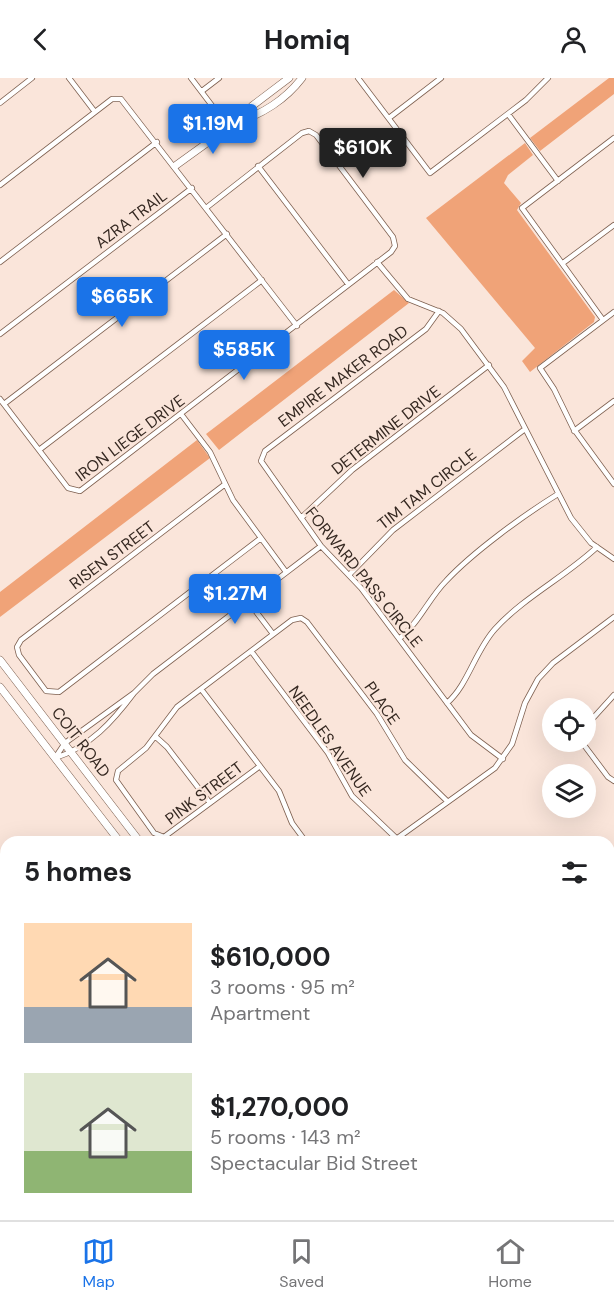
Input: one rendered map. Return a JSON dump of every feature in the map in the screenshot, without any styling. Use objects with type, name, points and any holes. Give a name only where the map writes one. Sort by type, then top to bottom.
[{"type":"main road","points":[[175,166],[229,128],[289,78]]},
{"type":"main road","points":[[236,122],[255,116],[270,107],[302,78]]},
{"type":"main road","points":[[263,98],[270,107]]},
{"type":"main road","name":"COIT ROAD","points":[[0,660],[136,836]]},
{"type":"main road","name":"COIT ROAD","points":[[0,687],[115,836]]},
{"type":"street","points":[[0,103],[32,78]]},
{"type":"street","points":[[69,78],[95,112]]},
{"type":"street","points":[[191,78],[229,128]]},
{"type":"street","points":[[202,91],[219,78]]},
{"type":"street","points":[[358,78],[430,173],[508,114],[542,86],[548,78]]},
{"type":"street","points":[[389,118],[441,78]]},
{"type":"street","points":[[0,185],[112,99],[119,98],[125,102],[157,142],[297,326]]},
{"type":"street","points":[[508,114],[558,181]]},
{"type":"street","name":"IRON LIEGE DRIVE","points":[[39,450],[68,488],[74,491],[82,490],[297,326],[392,250],[395,244],[393,237],[313,132],[302,133],[258,166]]},
{"type":"street","points":[[603,320],[522,208],[614,138]]},
{"type":"street","points":[[0,262],[157,142]]},
{"type":"street","points":[[206,208],[258,166],[348,284]]},
{"type":"street","name":"AZRA TRAIL","points":[[0,334],[192,188]]},
{"type":"street","points":[[563,263],[614,225]]},
{"type":"street","points":[[227,234],[2,402],[39,450],[262,280]]},
{"type":"street","points":[[378,262],[408,298],[439,311],[456,323],[507,392],[576,526],[597,547],[614,559]]},
{"type":"street","name":"EMPIRE MAKER ROAD","points":[[261,459],[265,451],[426,329],[439,311]]},
{"type":"street","points":[[614,312],[540,368],[554,389],[574,431],[614,484]]},
{"type":"street","name":"DETERMINE DRIVE","points":[[301,518],[352,470],[489,366]]},
{"type":"street","points":[[574,431],[614,401]]},
{"type":"street","points":[[181,414],[210,452],[225,485],[286,572]]},
{"type":"street","name":"TIM TAM CIRCLE","points":[[349,575],[393,530],[525,429]]},
{"type":"street","name":"FORWARD PASS CIRCLE","points":[[261,459],[263,467],[321,546],[349,575],[400,638],[473,738],[503,759]]},
{"type":"street","name":"RISEN STREET","points":[[225,485],[21,640],[16,647],[19,656],[45,690],[51,693],[60,691],[261,538]]},
{"type":"street","points":[[400,638],[411,627],[439,588],[458,568],[558,494]]},
{"type":"street","points":[[55,758],[73,752],[109,724],[153,674],[321,546]]},
{"type":"street","points":[[447,703],[460,688],[480,649],[500,624],[597,547]]},
{"type":"street","points":[[210,803],[167,747],[156,737],[172,712],[273,634],[248,601]]},
{"type":"street","points":[[399,836],[486,776],[503,759],[516,737],[527,698],[538,679],[553,663],[614,617]]},
{"type":"street","name":"PLACE","points":[[273,634],[292,620],[300,618],[307,622],[376,714],[405,760],[447,801]]},
{"type":"street","name":"NEEDLES AVENUE","points":[[251,651],[328,753],[352,796],[390,836]]},
{"type":"street","points":[[201,689],[279,791],[294,827],[301,836]]},
{"type":"street","points":[[55,758],[65,743],[134,693]]},
{"type":"street","points":[[596,715],[614,695]]},
{"type":"street","name":"PINK STREET","points":[[156,737],[120,770],[116,777],[118,785],[154,833],[161,836],[169,835],[260,766]]},
{"type":"street","points":[[589,752],[608,777],[614,781]]},
{"type":"shaded area","points":[[609,78],[614,78],[614,94],[540,151],[530,138]]},
{"type":"shaded area","points":[[525,143],[533,155],[508,175],[504,183],[521,203],[517,210],[595,317],[594,322],[530,372],[522,361],[535,348],[426,218]]},
{"type":"shaded area","points":[[394,290],[409,303],[219,450],[206,434]]},
{"type":"shaded area","points":[[197,440],[210,458],[0,617],[0,592]]}]
